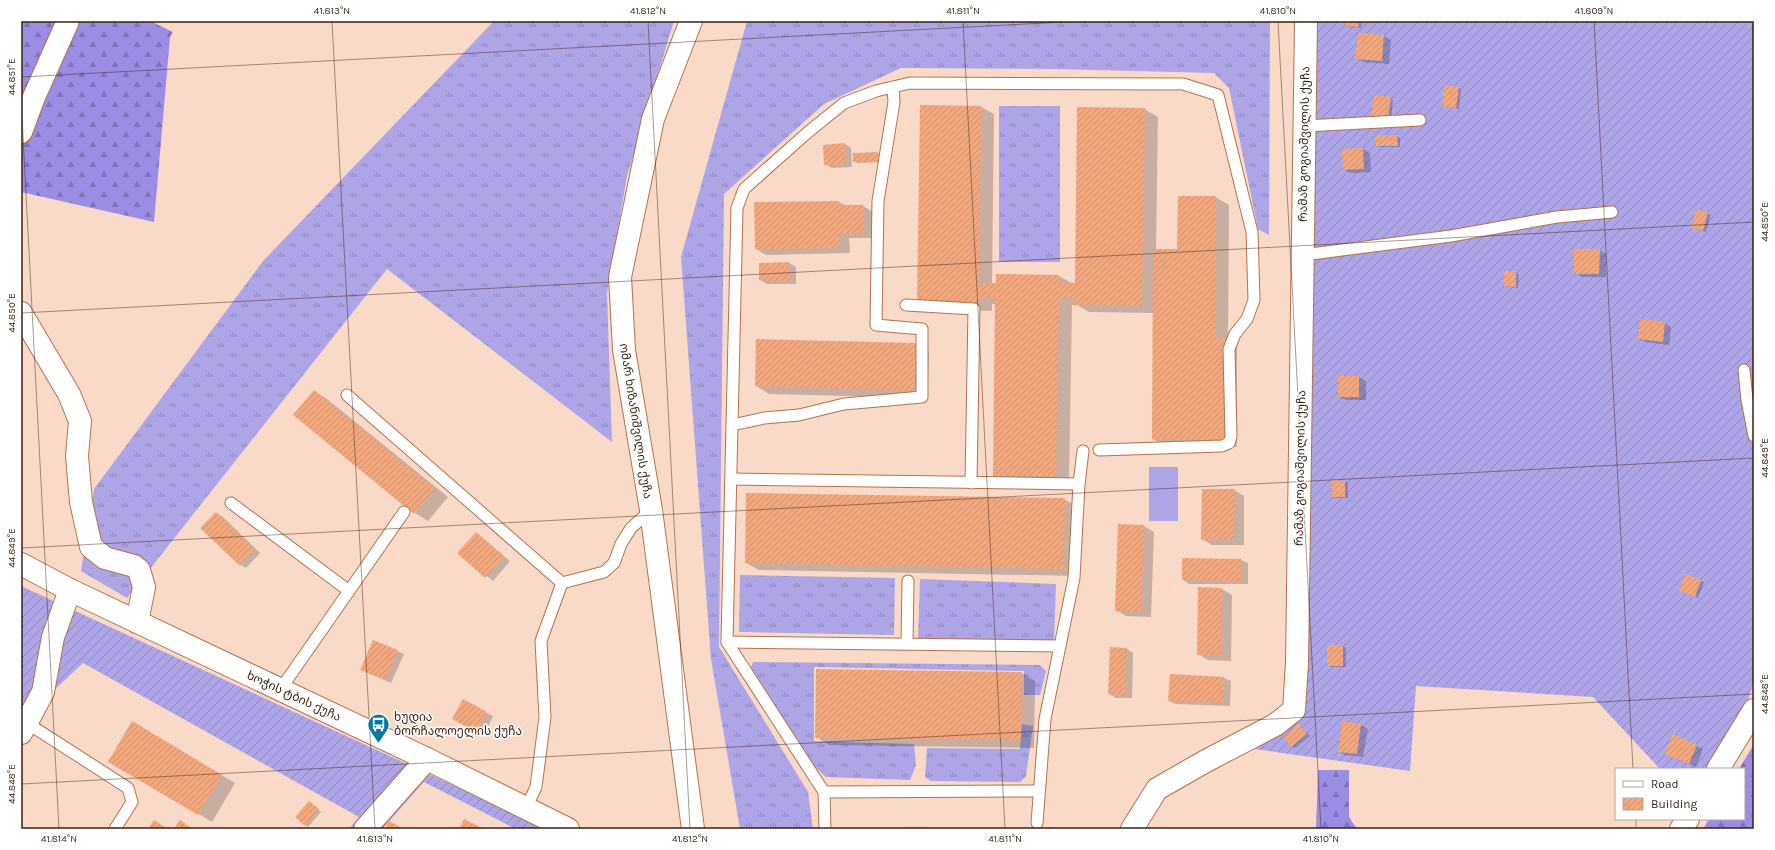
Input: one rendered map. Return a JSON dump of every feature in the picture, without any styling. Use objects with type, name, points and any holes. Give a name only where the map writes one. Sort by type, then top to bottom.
[{"type":"street","points":[[21,132],[34,97],[68,21]]},
{"type":"street","name":"ომარ ხიზანიშვილის ქუჩა","points":[[691,21],[653,119],[620,277],[624,350],[651,510],[694,829]]},
{"type":"street","name":"რამაზ გოგიაშვილის ქუჩა","points":[[1132,829],[1157,789],[1206,761],[1275,725],[1294,710],[1297,663],[1306,21]]},
{"type":"street","points":[[21,313],[69,394],[80,421],[77,456],[81,502],[91,547],[105,558],[134,566],[139,570],[144,587],[137,622]]},
{"type":"street","name":"ხოჭის ტბის ქუჩა","points":[[21,564],[70,590],[427,759],[568,829]]},
{"type":"street","points":[[24,728],[43,692],[53,637],[70,590]]},
{"type":"street","points":[[1719,768],[1754,710]]},
{"type":"street","points":[[365,829],[427,759]]},
{"type":"street","points":[[1681,829],[1687,820]]},
{"type":"lane","points":[[825,829],[824,792],[727,642],[737,208],[744,189],[844,103],[876,91],[910,83],[1183,84],[1218,95],[1252,232],[1254,300],[1247,319],[1235,334],[1229,349],[1231,437],[1229,443],[1222,446],[1099,450]]},
{"type":"lane","points":[[732,425],[764,418],[799,415],[844,404],[922,398],[922,329],[876,325],[878,201],[894,102],[893,87]]},
{"type":"lane","points":[[1304,126],[1420,120]]},
{"type":"lane","points":[[1303,255],[1451,236],[1557,218],[1612,212]]},
{"type":"lane","points":[[906,305],[974,309],[971,483]]},
{"type":"lane","points":[[1744,370],[1747,400],[1754,436]]},
{"type":"lane","points":[[347,395],[562,583]]},
{"type":"lane","points":[[1037,823],[1038,791],[1045,719],[1074,578],[1079,484],[1083,451]]},
{"type":"lane","points":[[731,479],[1079,484]]},
{"type":"lane","points":[[231,503],[349,591]]},
{"type":"lane","points":[[562,583],[604,572],[614,563],[621,544],[631,528],[651,510]]},
{"type":"lane","points":[[280,690],[404,512]]},
{"type":"lane","points":[[907,644],[908,581]]},
{"type":"lane","points":[[526,808],[536,787],[545,717],[540,641],[562,583]]},
{"type":"lane","points":[[727,642],[1060,646]]},
{"type":"lane","points":[[24,728],[128,788],[132,802],[115,829]]},
{"type":"lane","points":[[824,792],[1038,791]]},
{"type":"green space","points":[[21,21],[150,21],[173,32],[170,37],[154,222],[21,192]]},
{"type":"green space","points":[[494,21],[674,21],[627,176],[607,293],[612,442],[387,269],[127,598],[81,571],[94,489],[263,261]]},
{"type":"green space","points":[[747,21],[1270,21],[1269,235],[1258,229],[1229,88],[1214,73],[1054,69],[901,68],[824,104],[724,194],[719,647],[808,792],[813,829],[740,829],[711,659],[681,257]]},
{"type":"green space","points":[[1314,21],[1754,21],[1754,681],[1742,720],[1711,768],[1659,768],[1593,697],[1416,686],[1410,771],[1255,749],[1302,713],[1315,209]]},
{"type":"green space","points":[[999,106],[1060,106],[1060,262],[999,262]]},
{"type":"green space","points":[[1149,467],[1178,467],[1178,521],[1149,521]]},
{"type":"green space","points":[[740,575],[895,578],[894,635],[739,632]]},
{"type":"green space","points":[[920,579],[1056,584],[1054,643],[918,639]]},
{"type":"green space","points":[[21,586],[548,829],[516,829],[424,782],[382,829],[349,829],[359,817],[83,663],[51,693],[21,748]]},
{"type":"green space","points":[[753,662],[1040,665],[1046,671],[1040,695],[1024,695],[1024,671],[814,667],[814,741],[914,744],[916,765],[910,780],[826,777],[815,767],[750,671]]},
{"type":"green space","points":[[1022,724],[1033,726],[1026,776],[1020,782],[931,781],[925,777],[927,748],[1020,749]]},
{"type":"green space","points":[[1754,744],[1754,829],[1703,829],[1708,820],[1745,820],[1745,768],[1740,768]]},
{"type":"green space","points":[[1318,770],[1349,770],[1349,817],[1357,829],[1316,829]]},
{"type":"building","points":[[1346,21],[1359,21],[1358,27],[1346,26]]},
{"type":"building","points":[[1358,33],[1384,35],[1382,61],[1355,59]]},
{"type":"building","points":[[1445,85],[1459,87],[1456,108],[1442,106]]},
{"type":"building","points":[[1374,95],[1391,97],[1388,120],[1371,118]]},
{"type":"building","points":[[920,105],[981,106],[979,283],[996,283],[996,274],[1059,275],[1059,283],[1075,283],[1077,107],[1145,108],[1142,306],[1074,305],[1074,298],[1059,298],[1056,477],[993,476],[995,297],[979,297],[979,304],[917,303]]},
{"type":"building","points":[[1375,135],[1397,135],[1398,146],[1376,146]]},
{"type":"building","points":[[845,143],[846,164],[824,165],[823,145]]},
{"type":"building","points":[[1363,148],[1364,169],[1343,170],[1342,149]]},
{"type":"building","points":[[878,152],[878,161],[853,162],[853,153]]},
{"type":"building","points":[[1178,196],[1216,196],[1215,338],[1224,338],[1223,440],[1152,439],[1153,249],[1177,249]]},
{"type":"building","points":[[839,201],[839,205],[863,205],[864,233],[840,233],[840,248],[755,249],[754,202]]},
{"type":"building","points":[[1697,209],[1708,212],[1703,231],[1691,228]]},
{"type":"building","points":[[1574,249],[1600,249],[1599,274],[1574,274]]},
{"type":"building","points":[[789,262],[789,281],[759,280],[759,263]]},
{"type":"building","points":[[1504,271],[1516,271],[1516,287],[1503,286]]},
{"type":"building","points":[[1640,319],[1665,322],[1663,342],[1638,339]]},
{"type":"building","points":[[756,339],[916,343],[914,391],[755,386]]},
{"type":"building","points":[[1338,376],[1359,376],[1359,397],[1338,397]]},
{"type":"building","points":[[1750,379],[1754,379],[1754,411],[1752,411]]},
{"type":"building","points":[[314,390],[435,489],[414,514],[293,415]]},
{"type":"building","points":[[1332,480],[1345,481],[1345,497],[1332,497]]},
{"type":"building","points":[[1202,489],[1235,489],[1234,540],[1201,540]]},
{"type":"building","points":[[746,493],[1065,498],[1064,569],[745,563]]},
{"type":"building","points":[[216,512],[254,549],[239,565],[200,528]]},
{"type":"building","points":[[1118,524],[1144,525],[1141,612],[1115,611]]},
{"type":"building","points":[[476,532],[504,556],[485,578],[457,553]]},
{"type":"building","points":[[1182,558],[1241,559],[1241,581],[1182,580]]},
{"type":"building","points":[[1685,574],[1701,580],[1695,597],[1679,591]]},
{"type":"building","points":[[1198,587],[1222,588],[1221,655],[1197,655]]},
{"type":"building","points":[[373,640],[398,650],[385,680],[360,670]]},
{"type":"building","points":[[1327,645],[1343,645],[1343,666],[1327,666]]},
{"type":"building","points":[[1110,647],[1127,648],[1125,695],[1108,694]]},
{"type":"building","points":[[816,669],[1022,672],[1021,740],[815,738]]},
{"type":"building","points":[[1170,674],[1224,677],[1223,703],[1168,701]]},
{"type":"building","points":[[463,699],[487,712],[477,732],[452,719]]},
{"type":"building","points":[[132,721],[222,775],[198,815],[108,762]]},
{"type":"building","points":[[1342,721],[1361,724],[1357,754],[1338,752]]},
{"type":"building","points":[[1299,724],[1307,734],[1291,747],[1283,737]]},
{"type":"building","points":[[1673,734],[1697,745],[1689,764],[1664,754]]},
{"type":"building","points":[[309,801],[319,809],[305,826],[295,817]]},
{"type":"building","points":[[464,819],[484,829],[459,829]]},
{"type":"building","points":[[154,820],[168,829],[148,829]]},
{"type":"building","points":[[180,820],[193,829],[174,829]]},
{"type":"building","points":[[389,821],[404,829],[385,829]]},
{"type":"building","points":[[907,827],[930,827],[930,829],[907,829]]},
{"type":"place","name":"ხუდია ბორჩალოელის ქუჩა","points":[[378,744]]}]
